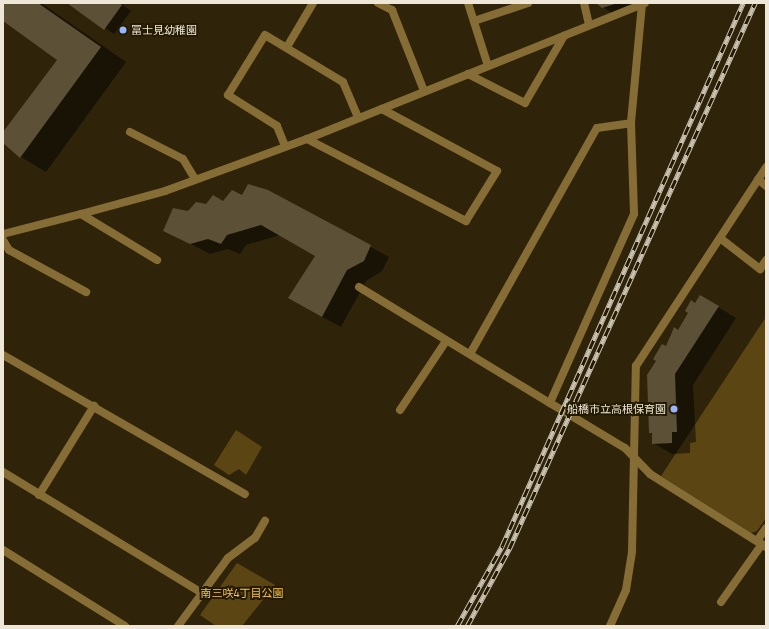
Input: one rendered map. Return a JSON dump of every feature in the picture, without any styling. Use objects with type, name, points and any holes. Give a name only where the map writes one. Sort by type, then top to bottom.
[{"type":"street","points":[[287,47],[313,3]]},
{"type":"street","points":[[378,3],[392,10],[424,91]]},
{"type":"street","points":[[468,3],[488,66]]},
{"type":"street","points":[[474,21],[527,3]]},
{"type":"street","points":[[584,3],[589,24]]},
{"type":"street","points":[[3,234],[165,190],[307,139],[564,36],[589,24],[644,4],[632,124],[634,214],[550,404]]},
{"type":"street","points":[[285,146],[277,126],[228,95],[265,35],[343,82],[358,118]]},
{"type":"street","points":[[468,74],[525,103],[564,36]]},
{"type":"street","points":[[307,139],[466,221],[497,171],[382,109]]},
{"type":"street","points":[[470,354],[597,128],[632,124]]},
{"type":"street","points":[[130,132],[183,159],[195,179]]},
{"type":"street","points":[[610,626],[626,590],[632,551],[636,460],[636,366],[766,167]]},
{"type":"street","points":[[758,179],[766,186]]},
{"type":"street","points":[[81,214],[157,260]]},
{"type":"street","points":[[720,238],[760,269],[766,260]]},
{"type":"street","points":[[3,240],[9,250],[86,292]]},
{"type":"street","points":[[359,287],[625,448],[650,474],[762,544]]},
{"type":"street","points":[[400,410],[446,341]]},
{"type":"street","points":[[3,355],[245,494]]},
{"type":"street","points":[[39,495],[94,406]]},
{"type":"street","points":[[3,472],[202,593]]},
{"type":"street","points":[[178,626],[228,558],[255,538],[265,521]]},
{"type":"street","points":[[721,602],[762,544],[766,528]]},
{"type":"street","points":[[3,550],[125,626]]},
{"type":"green space","points":[[766,317],[766,518],[757,531],[751,533],[661,476]]},
{"type":"green space","points":[[236,430],[262,447],[246,475],[239,469],[229,475],[214,465]]},
{"type":"green space","name":"南三咲4丁目公園","points":[[237,563],[275,585],[242,626],[216,626],[200,615]]},
{"type":"building","points":[[3,3],[38,3],[101,47],[20,158],[3,143],[3,132],[57,60],[3,21]]},
{"type":"building","points":[[67,3],[119,3],[122,5],[104,30]]},
{"type":"building","points":[[596,3],[618,3],[602,8]]},
{"type":"building","points":[[248,184],[268,190],[371,245],[364,261],[347,270],[322,317],[288,298],[315,256],[261,225],[227,235],[221,244],[208,239],[190,244],[163,231],[173,208],[188,211],[196,202],[206,204],[213,195],[223,201],[232,190],[242,195]]},
{"type":"building","points":[[700,295],[719,306],[675,374],[677,432],[672,432],[672,443],[652,444],[652,433],[649,433],[647,375],[656,361],[653,359],[662,344],[666,346],[674,327],[678,330],[688,313],[685,311],[691,300],[695,303]]},
{"type":"railway","points":[[457,626],[502,546],[743,3]]},
{"type":"railway","points":[[467,626],[509,549],[755,3]]},
{"type":"place","name":"冨士見幼稚園","points":[[123,30]]},
{"type":"place","name":"船橋市立高根保育園","points":[[674,409]]}]
